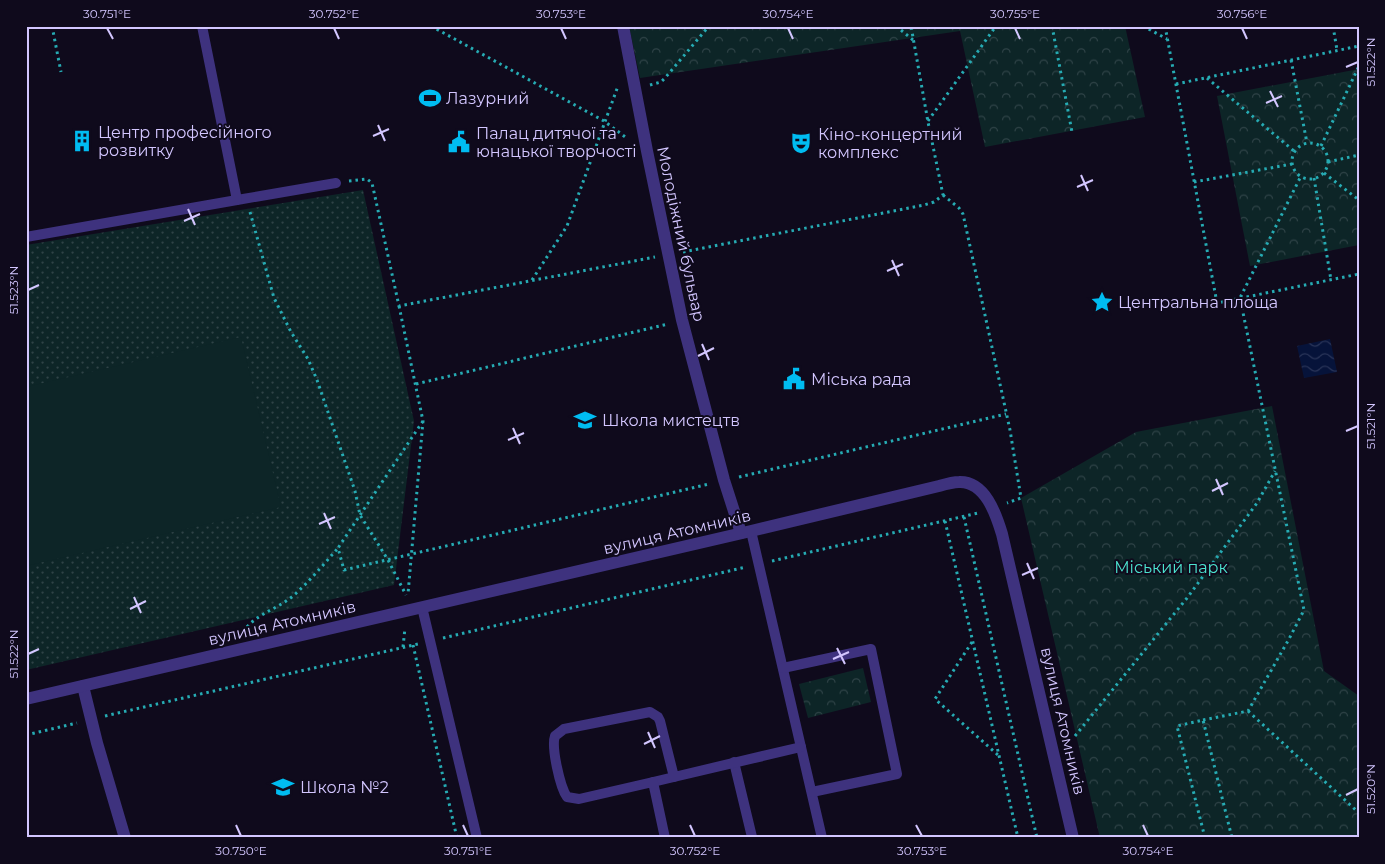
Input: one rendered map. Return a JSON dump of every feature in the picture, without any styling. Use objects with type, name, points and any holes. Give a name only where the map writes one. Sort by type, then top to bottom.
[{"type":"street","name":"Молодіжний бульвар","points":[[623,26],[646,152],[682,320],[724,480],[746,532]]},
{"type":"street","name":"вулиця Атомників","points":[[26,699],[960,482],[973,485],[993,508],[1005,545],[1073,838]]},
{"type":"street","points":[[83,686],[90,720],[125,838]]},
{"type":"lane","points":[[202,26],[242,200]]},
{"type":"lane","points":[[26,237],[336,183]]},
{"type":"lane","points":[[746,532],[759,565],[822,838]]},
{"type":"lane","points":[[422,607],[477,838]]},
{"type":"lane","points":[[783,668],[870,649],[897,774],[812,792]]},
{"type":"lane","points":[[674,777],[660,721],[658,717],[650,712],[564,729],[554,736],[554,746],[562,788],[567,797],[578,799],[653,782],[674,777],[734,762],[801,747]]},
{"type":"lane","points":[[734,762],[752,837]]},
{"type":"lane","points":[[653,782],[665,838]]},
{"type":"path","points":[[52,26],[61,72]]},
{"type":"path","points":[[431,26],[604,121],[646,152]]},
{"type":"path","points":[[634,88],[661,82],[709,26]]},
{"type":"path","points":[[896,26],[914,41]]},
{"type":"path","points":[[759,565],[964,517],[1021,498],[1006,414],[963,214],[959,208],[943,195],[911,26]]},
{"type":"path","points":[[928,122],[996,26]]},
{"type":"path","points":[[1052,26],[1072,132]]},
{"type":"path","points":[[1143,26],[1167,40]]},
{"type":"path","points":[[1165,26],[1217,303],[1359,274]]},
{"type":"path","points":[[1333,26],[1338,50]]},
{"type":"path","points":[[1176,84],[1359,46]]},
{"type":"path","points":[[1291,60],[1307,143]]},
{"type":"path","points":[[1321,146],[1359,66]]},
{"type":"path","points":[[1206,77],[1294,151]]},
{"type":"path","points":[[532,280],[566,226],[618,85]]},
{"type":"path","points":[[1312,142],[1321,146],[1328,156],[1324,172],[1308,179],[1300,176],[1294,170],[1292,164],[1294,151],[1302,144],[1307,143],[1312,142]]},
{"type":"path","points":[[1328,162],[1359,155]]},
{"type":"path","points":[[1194,182],[1292,164]]},
{"type":"path","points":[[1324,172],[1359,200]]},
{"type":"path","points":[[1205,838],[1177,726],[1248,711],[1290,639],[1304,610],[1240,298],[1300,176]]},
{"type":"path","points":[[1314,178],[1331,280]]},
{"type":"path","points":[[242,200],[274,298],[317,380],[355,491],[360,515],[388,560],[408,598],[423,421],[372,183],[367,179],[336,183]]},
{"type":"path","points":[[399,306],[924,205],[934,202],[943,195]]},
{"type":"path","points":[[416,384],[682,320]]},
{"type":"path","points":[[338,548],[344,570],[1006,414]]},
{"type":"path","points":[[234,651],[247,625],[293,596],[338,548],[423,421]]},
{"type":"path","points":[[1076,736],[1186,598],[1257,503],[1275,470]]},
{"type":"path","points":[[964,517],[1037,838]]},
{"type":"path","points":[[945,521],[1018,838]]},
{"type":"path","points":[[403,647],[405,621]]},
{"type":"path","points":[[972,642],[935,699],[999,756]]},
{"type":"path","points":[[413,645],[457,838]]},
{"type":"path","points":[[1248,711],[1359,813]]},
{"type":"path","points":[[26,734],[90,720]]},
{"type":"path","points":[[1203,720],[1232,838]]},
{"type":"green space","points":[[629,26],[1125,26],[1145,117],[985,147],[960,31],[640,78]]},
{"type":"green space","points":[[1359,69],[1359,245],[1250,266],[1217,96]]},
{"type":"green space","points":[[363,190],[414,421],[394,585],[26,670],[26,245]]},
{"type":"green space","points":[[241,337],[281,507],[26,566],[26,387]]},
{"type":"green space","name":"Міський парк","points":[[1272,406],[1324,671],[1359,696],[1359,838],[1100,838],[1021,498],[1136,432]]},
{"type":"green space","points":[[863,668],[871,702],[808,718],[799,684]]},
{"type":"water","points":[[1330,339],[1337,372],[1304,378],[1297,346]]},
{"type":"place","name":"Лазурний","points":[[430,98]]},
{"type":"place","name":"Центр професійного розвитку","points":[[82,141]]},
{"type":"place","name":"Палац дитячої та юнацької творчості","points":[[459,142]]},
{"type":"place","name":"Кіно-концертний комплекс","points":[[801,143]]},
{"type":"place","name":"Центральна площа","points":[[1102,302]]},
{"type":"place","name":"Міська рада","points":[[794,379]]},
{"type":"place","name":"Школа мистецтв","points":[[585,420]]},
{"type":"place","name":"Школа №2","points":[[283,787]]}]
